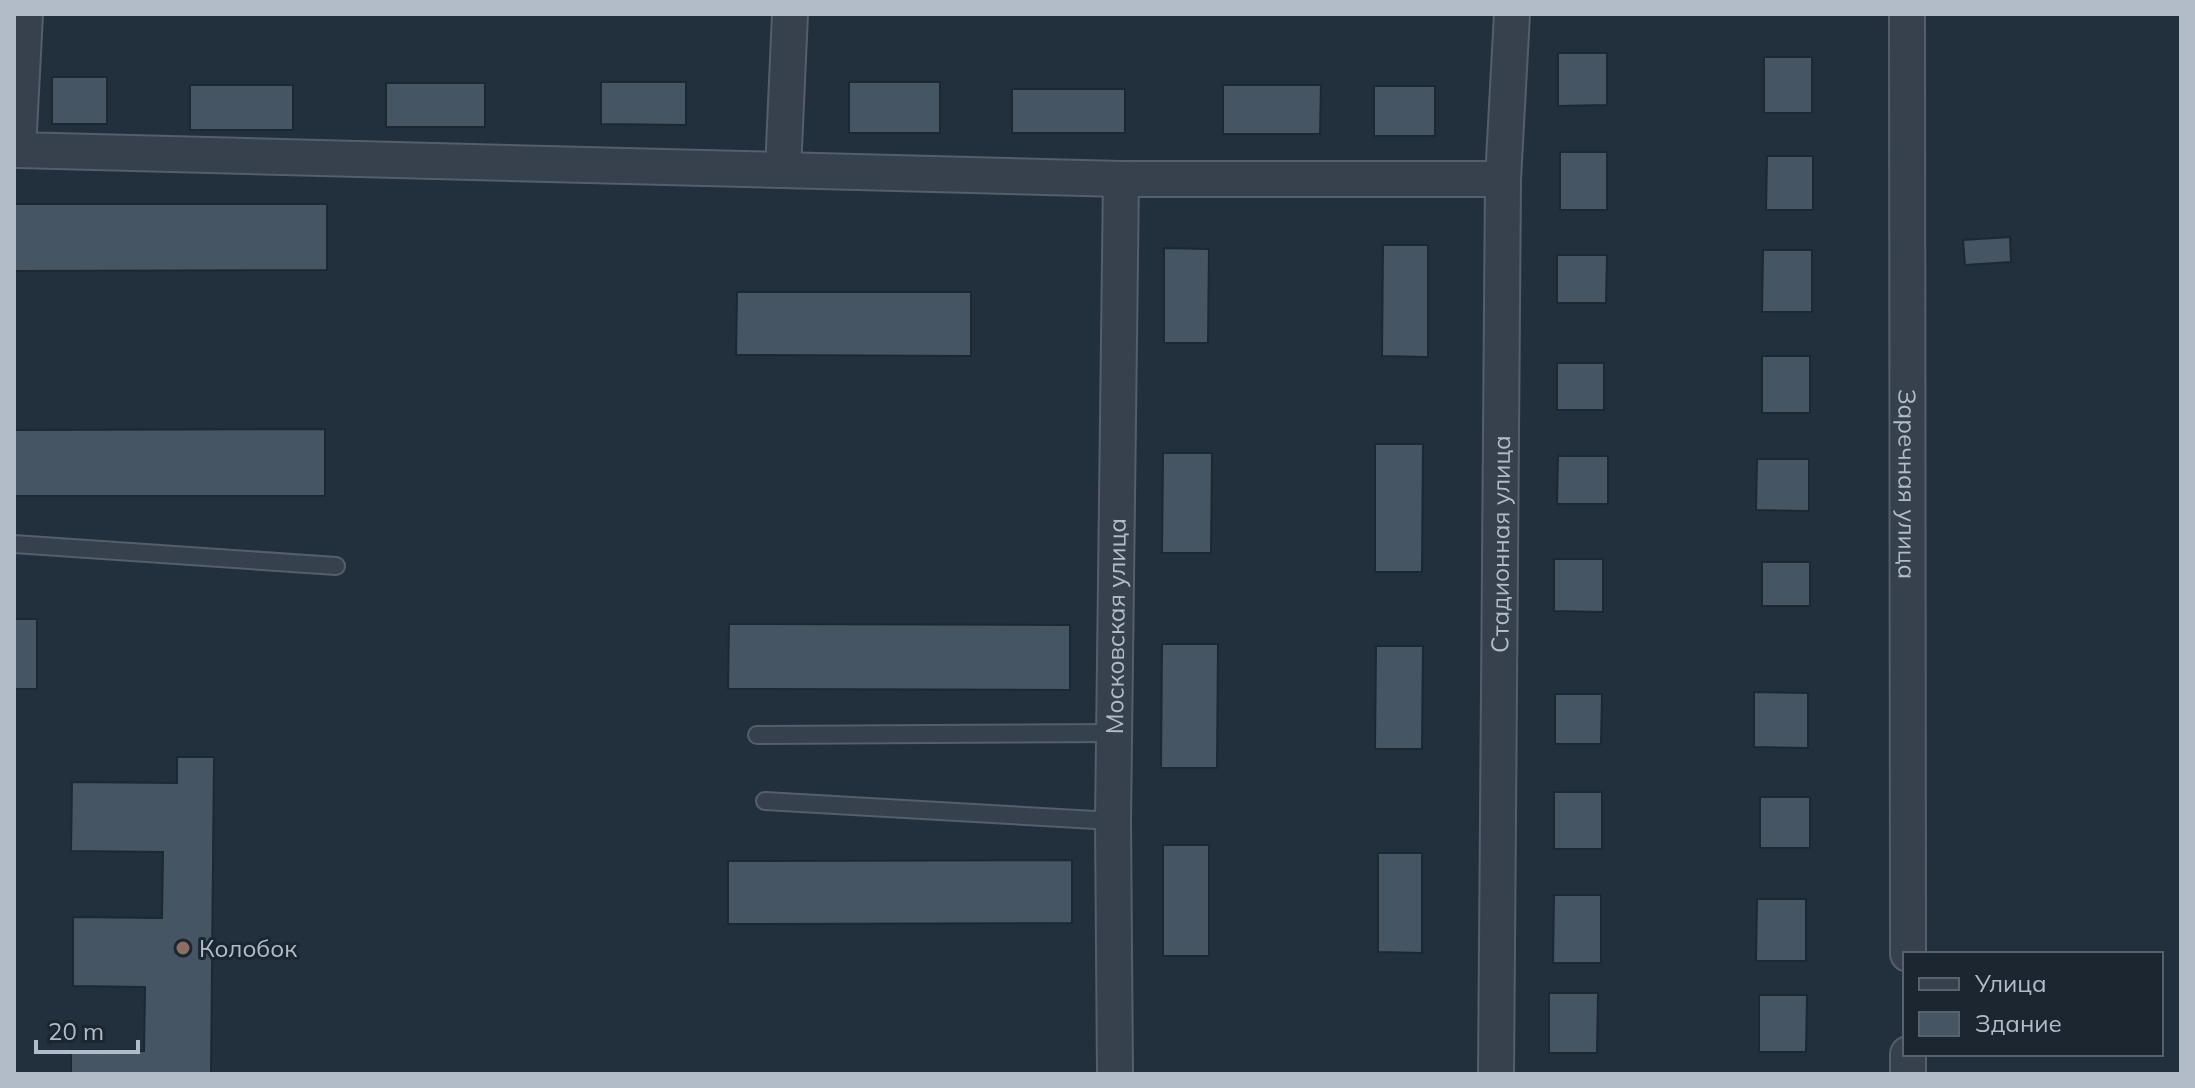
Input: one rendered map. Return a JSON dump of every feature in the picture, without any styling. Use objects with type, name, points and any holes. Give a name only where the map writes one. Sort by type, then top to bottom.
[{"type":"street","points":[[25,14],[16,152],[1121,179],[1503,179]]},
{"type":"street","points":[[783,170],[790,14]]},
{"type":"street","name":"Стадионная улица","points":[[1496,1074],[1503,179],[1512,14]]},
{"type":"street","name":"Заречная улица","points":[[1907,14],[1908,952]]},
{"type":"street","name":"Московская улица","points":[[1115,1074],[1113,821],[1121,179]]},
{"type":"lane","points":[[14,544],[336,566]]},
{"type":"lane","points":[[757,735],[1116,733]]},
{"type":"lane","points":[[765,801],[1113,821]]},
{"type":"building","points":[[1558,53],[1607,53],[1607,105],[1558,106]]},
{"type":"building","points":[[1764,57],[1812,57],[1812,113],[1764,113]]},
{"type":"building","points":[[52,77],[107,77],[107,124],[52,124]]},
{"type":"building","points":[[601,82],[686,82],[686,125],[601,124]]},
{"type":"building","points":[[849,82],[940,82],[940,133],[849,133]]},
{"type":"building","points":[[386,83],[485,83],[485,127],[386,127]]},
{"type":"building","points":[[190,85],[293,85],[293,130],[190,130]]},
{"type":"building","points":[[1223,85],[1321,85],[1320,134],[1223,134]]},
{"type":"building","points":[[1374,86],[1435,86],[1435,136],[1374,136]]},
{"type":"building","points":[[1012,89],[1125,89],[1125,133],[1012,133]]},
{"type":"building","points":[[1560,152],[1607,152],[1607,210],[1560,210]]},
{"type":"building","points":[[1767,156],[1813,156],[1813,210],[1766,210]]},
{"type":"building","points":[[14,204],[327,204],[327,270],[14,271]]},
{"type":"building","points":[[2010,237],[2011,262],[1965,265],[1963,240]]},
{"type":"building","points":[[1383,245],[1428,245],[1428,357],[1382,356]]},
{"type":"building","points":[[1164,248],[1209,249],[1208,343],[1164,343]]},
{"type":"building","points":[[1763,250],[1812,250],[1812,312],[1762,312]]},
{"type":"building","points":[[1557,255],[1607,255],[1606,303],[1557,303]]},
{"type":"building","points":[[737,292],[971,292],[971,356],[736,355]]},
{"type":"building","points":[[1762,356],[1810,356],[1810,413],[1762,413]]},
{"type":"building","points":[[1557,363],[1604,363],[1604,410],[1557,410]]},
{"type":"building","points":[[325,429],[325,496],[14,496],[14,430]]},
{"type":"building","points":[[1375,444],[1423,444],[1422,572],[1375,572]]},
{"type":"building","points":[[1163,453],[1212,453],[1211,553],[1162,553]]},
{"type":"building","points":[[1558,456],[1608,456],[1608,504],[1557,504]]},
{"type":"building","points":[[1757,459],[1809,459],[1809,511],[1756,510]]},
{"type":"building","points":[[1554,559],[1603,559],[1603,612],[1554,611]]},
{"type":"building","points":[[1762,562],[1810,562],[1810,606],[1762,606]]},
{"type":"building","points":[[14,619],[37,619],[37,689],[14,689]]},
{"type":"building","points":[[729,624],[1070,625],[1070,690],[728,689]]},
{"type":"building","points":[[1162,644],[1218,644],[1217,768],[1161,768]]},
{"type":"building","points":[[1376,646],[1423,646],[1422,749],[1375,749]]},
{"type":"building","points":[[1754,692],[1808,693],[1808,748],[1754,747]]},
{"type":"building","points":[[1555,694],[1602,694],[1601,744],[1555,744]]},
{"type":"building","points":[[177,757],[214,757],[211,1074],[71,1074],[71,1050],[144,1051],[145,987],[73,986],[73,917],[162,918],[163,852],[71,851],[72,782],[177,783]]},
{"type":"building","points":[[1554,792],[1602,792],[1602,849],[1554,849]]},
{"type":"building","points":[[1760,797],[1810,797],[1810,848],[1760,848]]},
{"type":"building","points":[[1163,845],[1209,845],[1209,956],[1163,956]]},
{"type":"building","points":[[1378,853],[1422,853],[1422,953],[1378,952]]},
{"type":"building","points":[[1072,860],[1072,923],[728,924],[728,861]]},
{"type":"building","points":[[1554,895],[1601,895],[1601,963],[1553,963]]},
{"type":"building","points":[[1757,899],[1806,899],[1806,961],[1756,961]]},
{"type":"building","points":[[1549,993],[1598,993],[1597,1053],[1549,1053]]},
{"type":"building","points":[[1759,995],[1807,995],[1806,1052],[1759,1052]]},
{"type":"place","name":"Колобок","points":[[183,948]]}]
